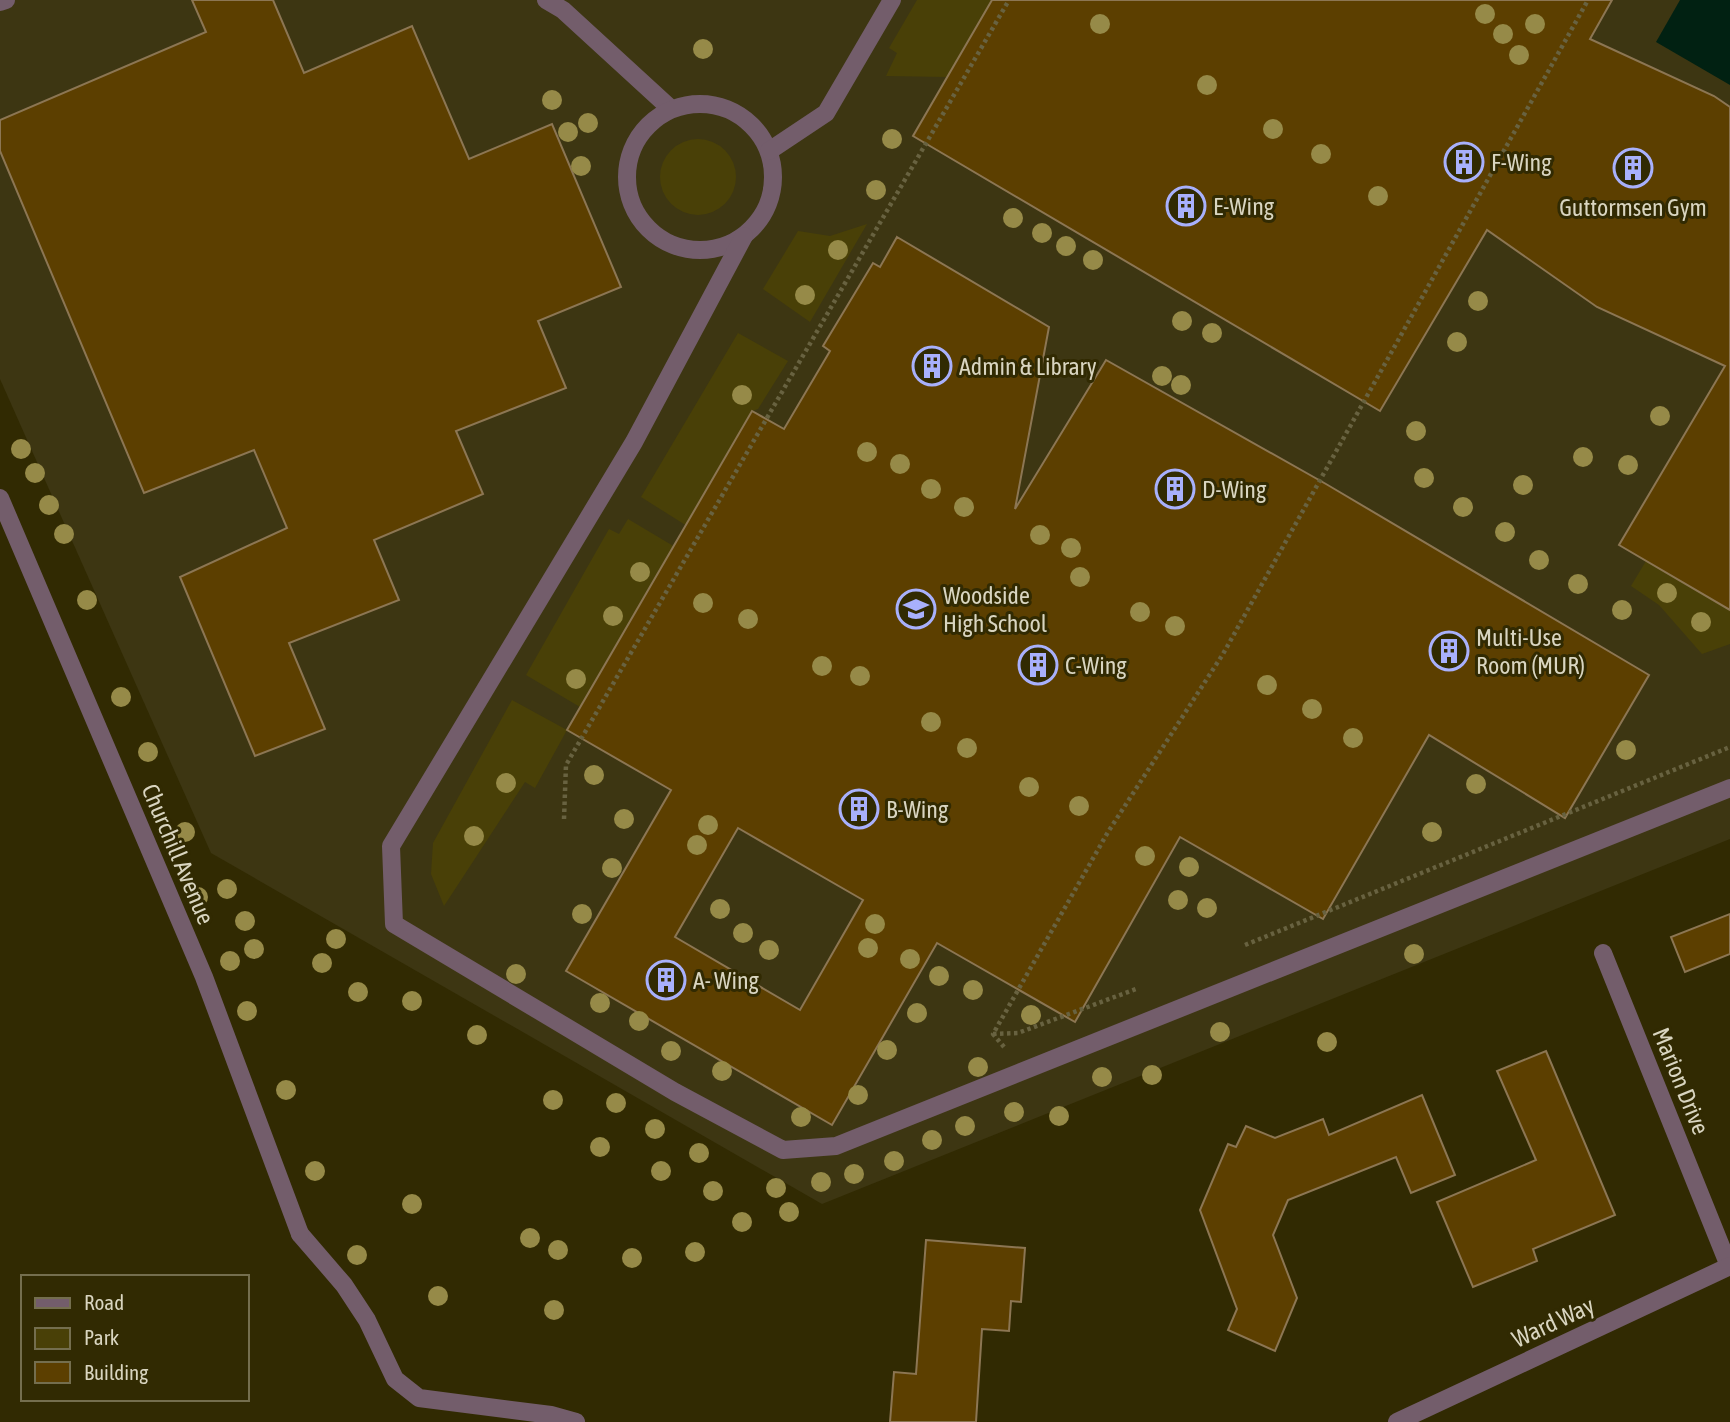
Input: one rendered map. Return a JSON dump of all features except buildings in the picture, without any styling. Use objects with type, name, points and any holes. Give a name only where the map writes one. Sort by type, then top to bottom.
[{"type":"street","points":[[0,2],[6,0]]},
{"type":"street","points":[[546,0],[563,10],[671,109]]},
{"type":"street","points":[[769,150],[826,113],[892,0]]},
{"type":"street","points":[[744,236],[722,247],[697,250],[674,245],[652,232],[636,214],[628,190],[627,165],[635,142],[650,123],[671,109],[694,103],[717,105],[739,115],[757,130],[769,150],[774,174],[771,198],[760,219],[744,236],[634,442],[391,846],[394,924],[663,1086],[783,1150],[836,1146],[1730,788]]},
{"type":"street","name":"Churchill Avenue","points":[[0,498],[204,977],[300,1234],[344,1285],[367,1320],[395,1379],[419,1398],[538,1413],[576,1422]]},
{"type":"street","name":"Marion Drive","points":[[1603,953],[1730,1266]]},
{"type":"street","name":"Ward Way","points":[[1397,1422],[1730,1266]]},
{"type":"path","points":[[564,819],[566,765],[1009,0]]},
{"type":"path","points":[[993,1034],[1108,832],[1223,654],[1588,0]]},
{"type":"path","points":[[1235,949],[1730,747]]},
{"type":"path","points":[[993,1034],[1018,1033],[1146,985]]},
{"type":"path","points":[[993,1034],[1023,1071]]},
{"type":"shaded area","name":"Woodside High School","points":[[0,0],[1730,0],[1730,839],[822,1204],[211,853],[0,379]]},
{"type":"shaded area","points":[[1680,0],[1730,0],[1730,85],[1656,42]]},
{"type":"green space","points":[[917,0],[992,0],[948,77],[886,76],[897,53],[889,48]]},
{"type":"green space","points":[[698,139],[713,142],[725,150],[733,162],[736,177],[733,192],[725,204],[713,212],[698,215],[683,212],[671,204],[663,192],[660,177],[663,162],[671,150],[683,142]]},
{"type":"green space","points":[[867,224],[810,322],[763,289],[798,231],[830,236]]},
{"type":"green space","points":[[738,333],[788,361],[758,409],[752,411],[687,526],[641,497]]},
{"type":"green space","points":[[628,519],[675,547],[580,707],[526,675],[609,529],[619,534]]},
{"type":"green space","points":[[1646,561],[1730,610],[1730,644],[1702,654],[1659,605],[1631,586]]},
{"type":"green space","points":[[512,700],[567,730],[535,788],[525,782],[444,906],[431,874],[433,843]]},
{"type":"place","name":"F-Wing","points":[[1464,162]]},
{"type":"place","name":"Guttormsen Gym","points":[[1633,168]]},
{"type":"place","name":"E-Wing","points":[[1186,206]]},
{"type":"place","name":"Admin & Library","points":[[932,366]]},
{"type":"place","name":"D-Wing","points":[[1175,489]]},
{"type":"place","name":"Woodside High School","points":[[916,609]]},
{"type":"place","name":"Multi-Use Room (MUR)","points":[[1449,651]]},
{"type":"place","name":"C-Wing","points":[[1038,665]]},
{"type":"place","name":"B-Wing","points":[[859,809]]},
{"type":"place","name":"A- Wing","points":[[666,980]]}]
